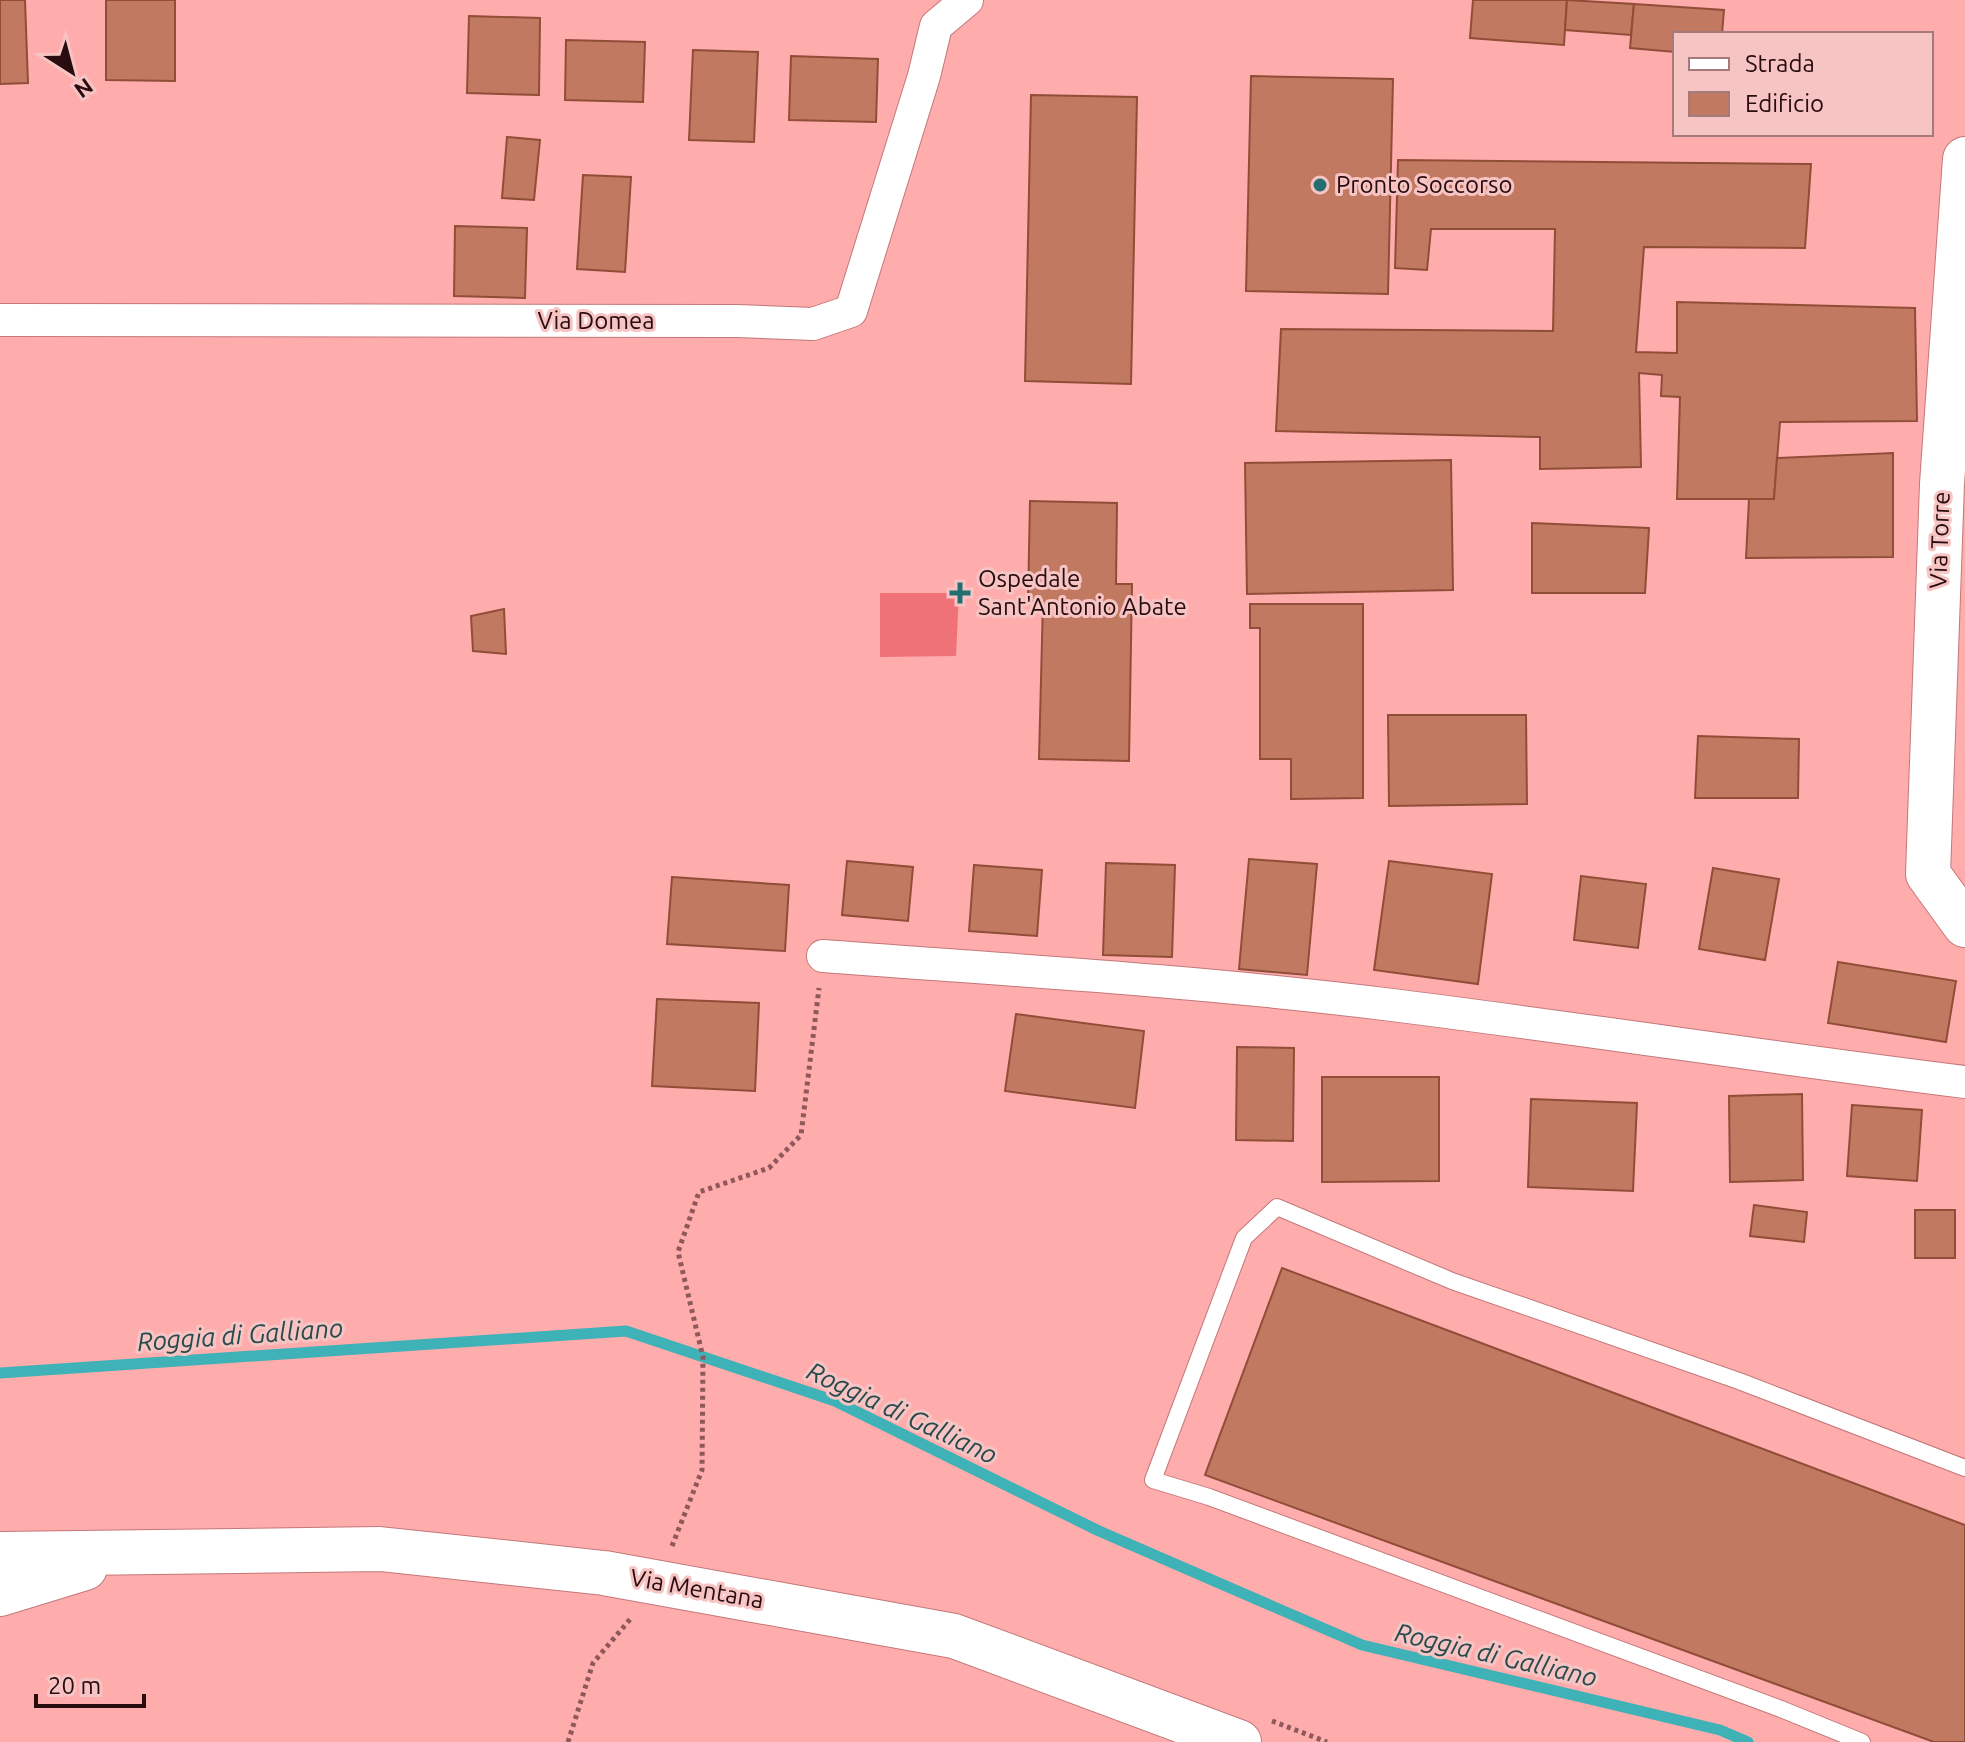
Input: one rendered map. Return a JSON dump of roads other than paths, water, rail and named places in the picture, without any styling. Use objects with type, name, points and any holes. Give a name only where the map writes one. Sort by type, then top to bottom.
[{"type":"street","name":"Via Domea","points":[[0,320],[737,321],[813,324],[851,311],[924,76],[936,26],[967,0]]},
{"type":"street","name":"Via Torre","points":[[1965,159],[1954,472],[1928,874],[1965,925]]},
{"type":"street","points":[[823,956],[1099,976],[1382,1004],[1965,1082]]},
{"type":"street","name":"Via Mentana","points":[[0,1554],[380,1549],[604,1573],[954,1636],[1239,1742]]},
{"type":"street","name":"Via Mentana","points":[[0,1594],[134,1554]]},
{"type":"lane","points":[[1862,1742],[1781,1709],[1209,1497],[1153,1480],[1244,1238],[1277,1207],[1452,1281],[1739,1381],[1965,1468]]},
{"type":"waterway","name":"Roggia di Galliano","points":[[0,1373],[626,1331],[835,1401],[1099,1531],[1362,1645],[1720,1730],[1748,1742]]},
{"type":"place","name":"Pronto Soccorso","points":[[1320,185]]},
{"type":"place","name":"Ospedale Sant'Antonio Abate","points":[[960,593]]}]
